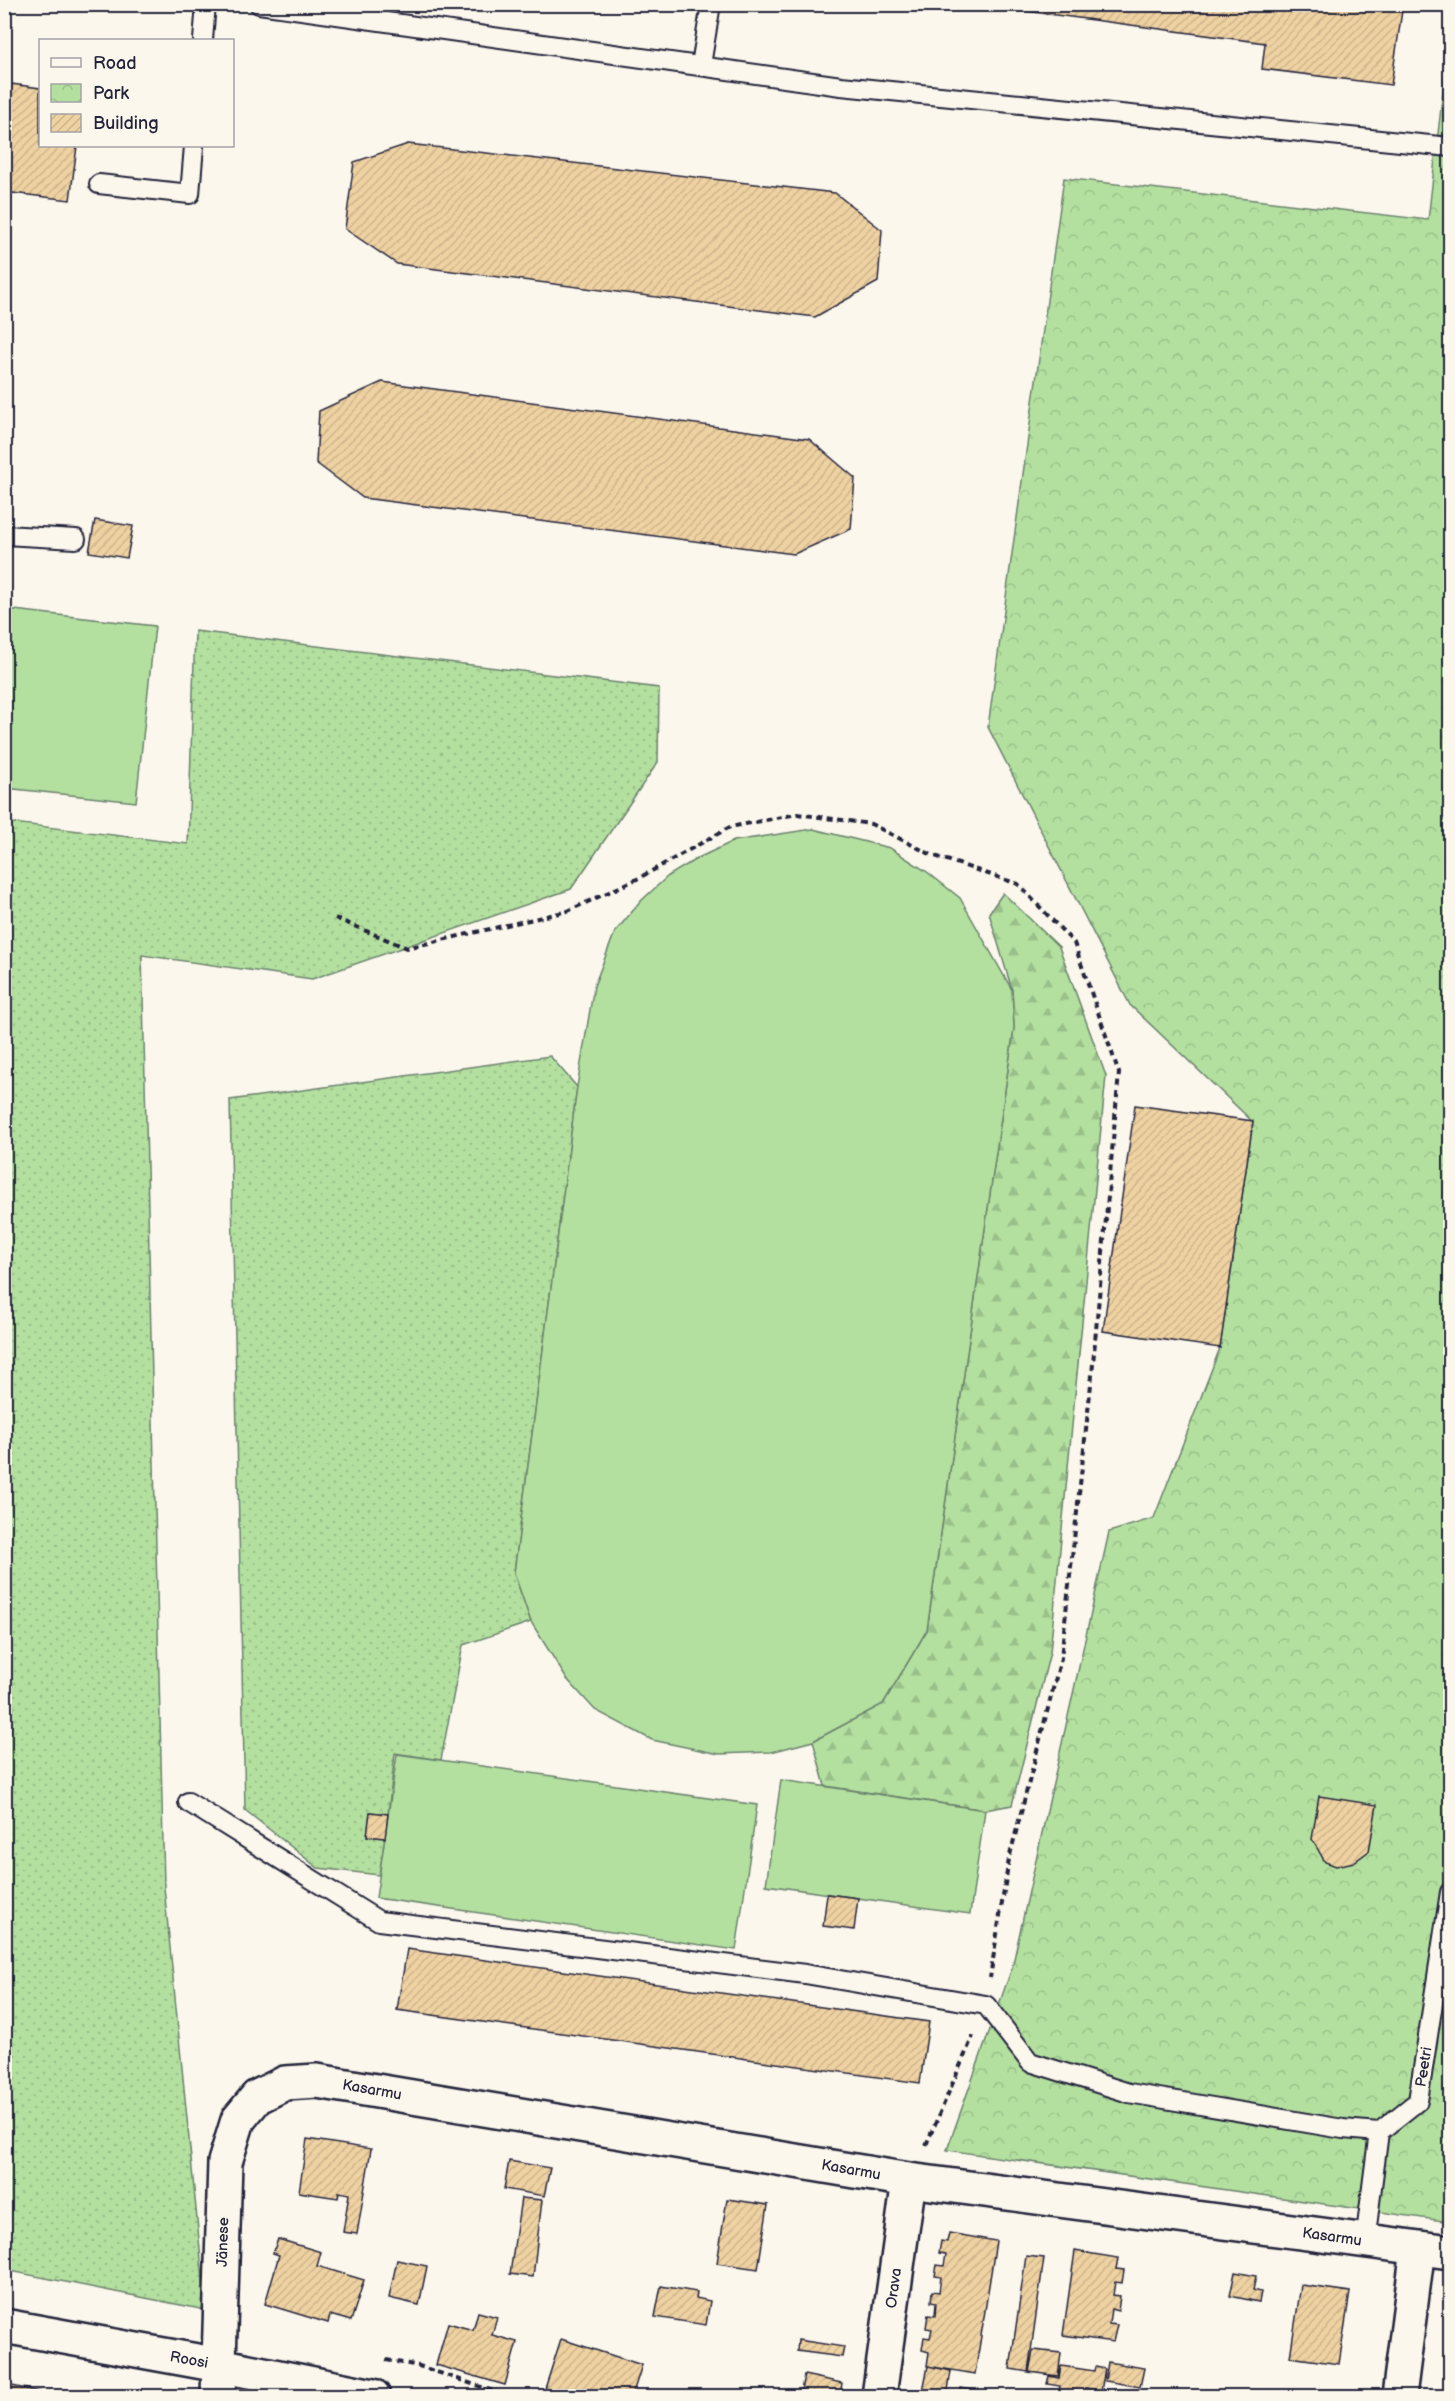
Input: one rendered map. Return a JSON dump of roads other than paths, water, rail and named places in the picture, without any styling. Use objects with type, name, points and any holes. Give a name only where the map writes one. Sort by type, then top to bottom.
[{"type":"street","name":"Kasarmu","points":[[256,2097],[285,2083],[317,2081],[909,2180],[1450,2252]]},
{"type":"street","name":"Jänese","points":[[219,2381],[225,2162],[238,2120],[256,2097]]},
{"type":"street","name":"Orava","points":[[879,2397],[909,2180]]},
{"type":"street","points":[[1399,2397],[1418,2248]]},
{"type":"street","name":"Roosi","points":[[4,2326],[219,2381],[373,2397]]},
{"type":"lane","points":[[203,39],[206,4]]},
{"type":"lane","points":[[259,4],[841,86],[1450,147]]},
{"type":"lane","points":[[701,66],[711,4]]},
{"type":"lane","points":[[99,184],[190,194],[194,147]]},
{"type":"lane","points":[[4,535],[76,539]]},
{"type":"lane","points":[[188,1802],[379,1921],[805,1974],[986,2005],[1030,2062],[1129,2093],[1343,2129],[1379,2132],[1365,2242]]},
{"type":"lane","name":"Peetri","points":[[1379,2132],[1418,2101],[1450,1892]]}]
